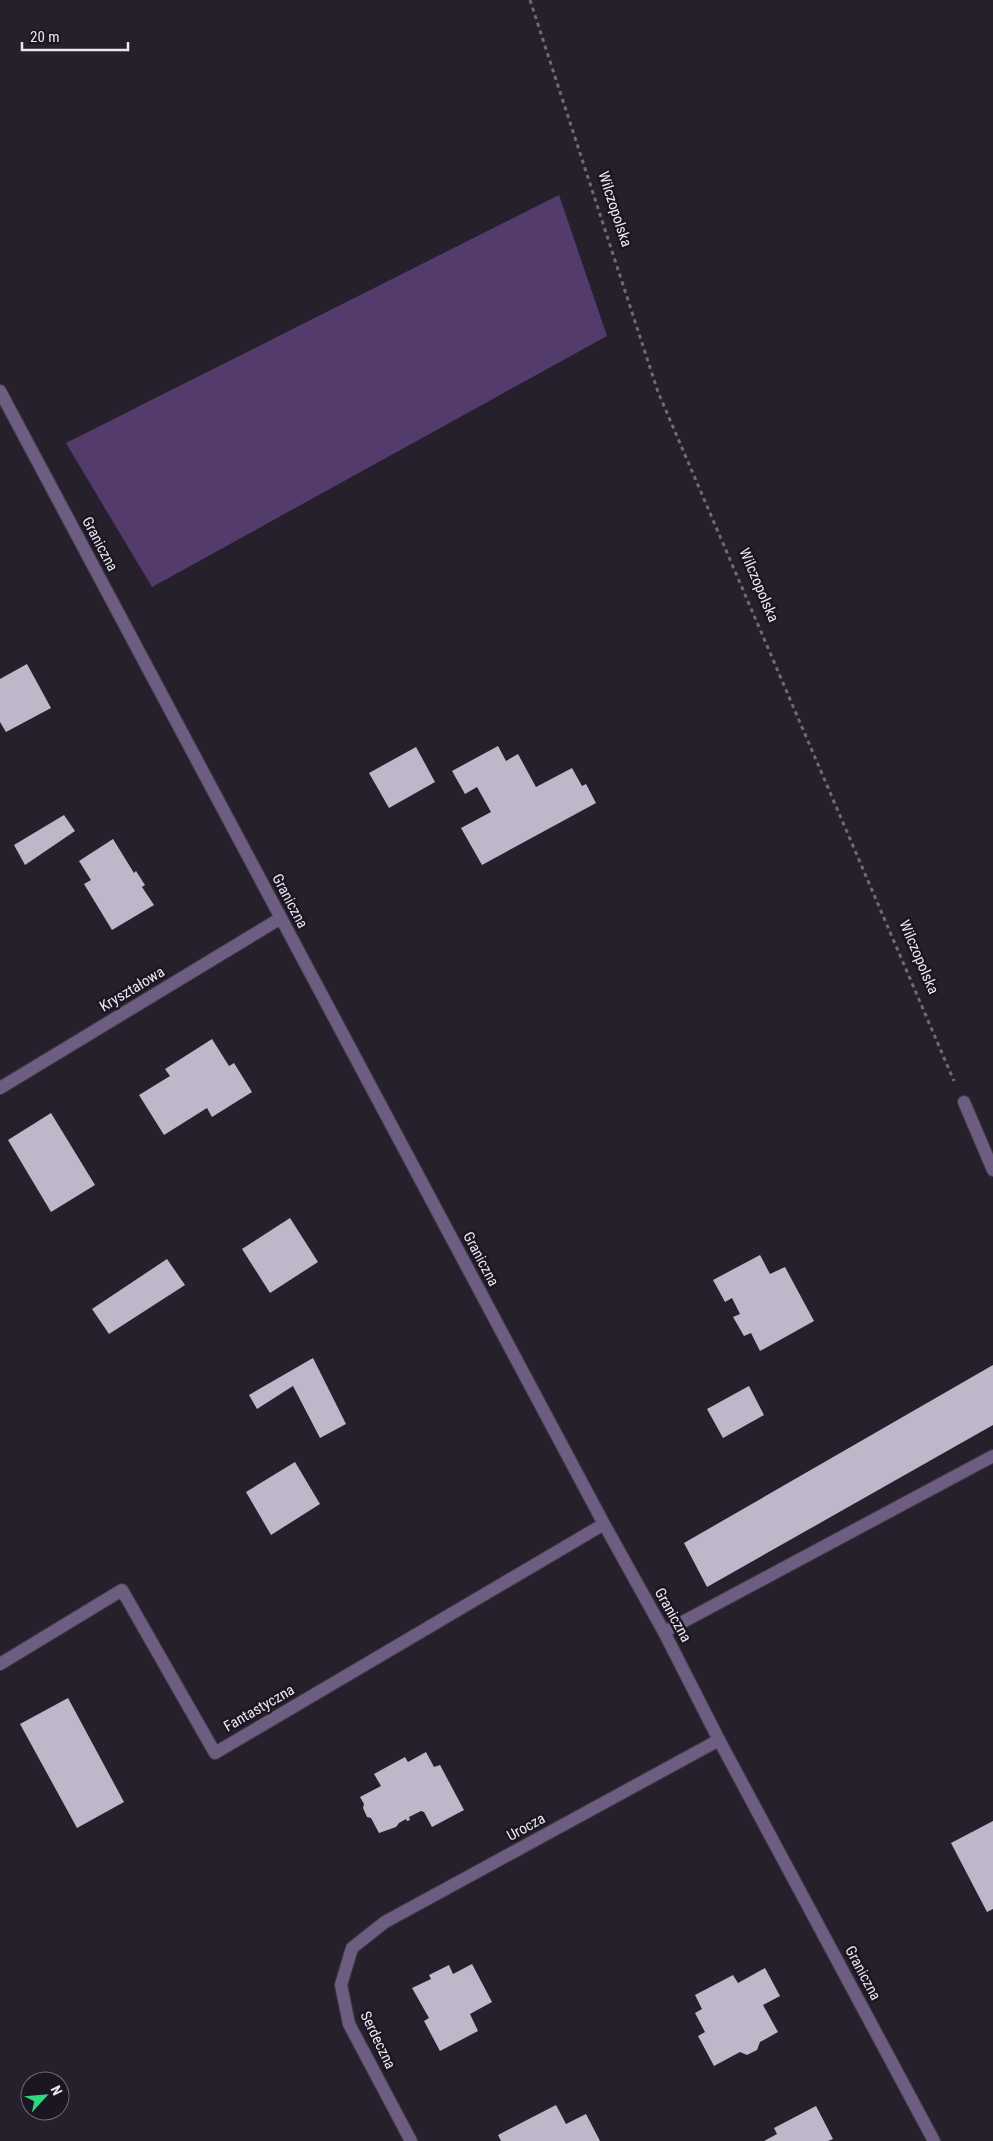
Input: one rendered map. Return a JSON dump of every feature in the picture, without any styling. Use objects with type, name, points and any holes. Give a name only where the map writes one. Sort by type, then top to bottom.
[{"type":"street","name":"Graniczna","points":[[0,392],[604,1524],[664,1632],[719,1740],[934,2141]]},
{"type":"street","name":"Kryształowa","points":[[0,1088],[281,918]]},
{"type":"street","points":[[964,1102],[993,1170]]},
{"type":"street","points":[[664,1632],[993,1456]]},
{"type":"street","name":"Fantastyczna","points":[[0,1664],[122,1590],[215,1752],[604,1524]]},
{"type":"street","name":"Urocza","points":[[352,1948],[385,1922],[719,1740]]},
{"type":"street","name":"Serdeczna","points":[[352,1948],[341,1985],[349,2024],[411,2141]]},
{"type":"path","name":"Wilczopolska","points":[[530,0],[658,392],[964,1102]]},
{"type":"shaded area","points":[[559,195],[607,336],[152,587],[66,443]]},
{"type":"building","points":[[27,664],[51,708],[6,732],[0,722],[0,679]]},
{"type":"building","points":[[498,746],[506,761],[518,754],[536,787],[572,768],[582,786],[586,784],[596,803],[482,865],[461,828],[491,812],[477,787],[465,794],[452,771]]},
{"type":"building","points":[[416,747],[435,782],[389,808],[369,773]]},
{"type":"building","points":[[64,815],[75,831],[25,865],[14,845]]},
{"type":"building","points":[[113,839],[134,873],[136,871],[145,885],[142,887],[154,905],[112,930],[84,884],[91,880],[79,861]]},
{"type":"building","points":[[212,1039],[229,1066],[234,1063],[252,1092],[212,1117],[207,1108],[164,1135],[139,1095],[170,1076],[165,1069]]},
{"type":"building","points":[[51,1113],[95,1185],[51,1212],[8,1140]]},
{"type":"building","points":[[290,1218],[318,1262],[270,1293],[242,1249]]},
{"type":"building","points":[[760,1255],[770,1274],[785,1267],[814,1321],[760,1351],[751,1333],[744,1336],[733,1317],[740,1314],[732,1298],[725,1302],[713,1280]]},
{"type":"building","points":[[167,1259],[185,1285],[109,1334],[92,1309]]},
{"type":"building","points":[[313,1358],[346,1424],[320,1438],[293,1386],[257,1409],[249,1395]]},
{"type":"building","points":[[993,1365],[993,1425],[707,1587],[684,1543]]},
{"type":"building","points":[[749,1386],[764,1415],[723,1438],[707,1409]]},
{"type":"building","points":[[295,1462],[320,1504],[271,1535],[246,1492]]},
{"type":"building","points":[[68,1698],[124,1802],[77,1828],[20,1724]]},
{"type":"building","points":[[426,1752],[434,1767],[440,1765],[464,1810],[432,1827],[424,1812],[421,1811],[409,1817],[410,1820],[407,1821],[406,1819],[396,1827],[379,1833],[371,1818],[367,1817],[360,1797],[381,1786],[374,1774],[405,1757],[408,1762]]},
{"type":"building","points":[[993,1821],[993,1909],[987,1912],[951,1843]]},
{"type":"building","points":[[472,1964],[492,2002],[470,2014],[478,2031],[440,2051],[424,2021],[429,2018],[412,1988],[431,1979],[429,1975],[449,1965],[453,1974]]},
{"type":"building","points":[[765,1968],[780,1996],[763,2005],[778,2032],[760,2042],[757,2050],[747,2055],[740,2052],[714,2066],[698,2036],[705,2032],[695,2013],[702,2009],[695,1995],[733,1975],[738,1983]]},
{"type":"building","points":[[556,2105],[566,2124],[586,2114],[600,2141],[501,2141],[498,2135]]},
{"type":"building","points":[[816,2106],[833,2139],[828,2141],[764,2141],[777,2134],[774,2128]]}]
